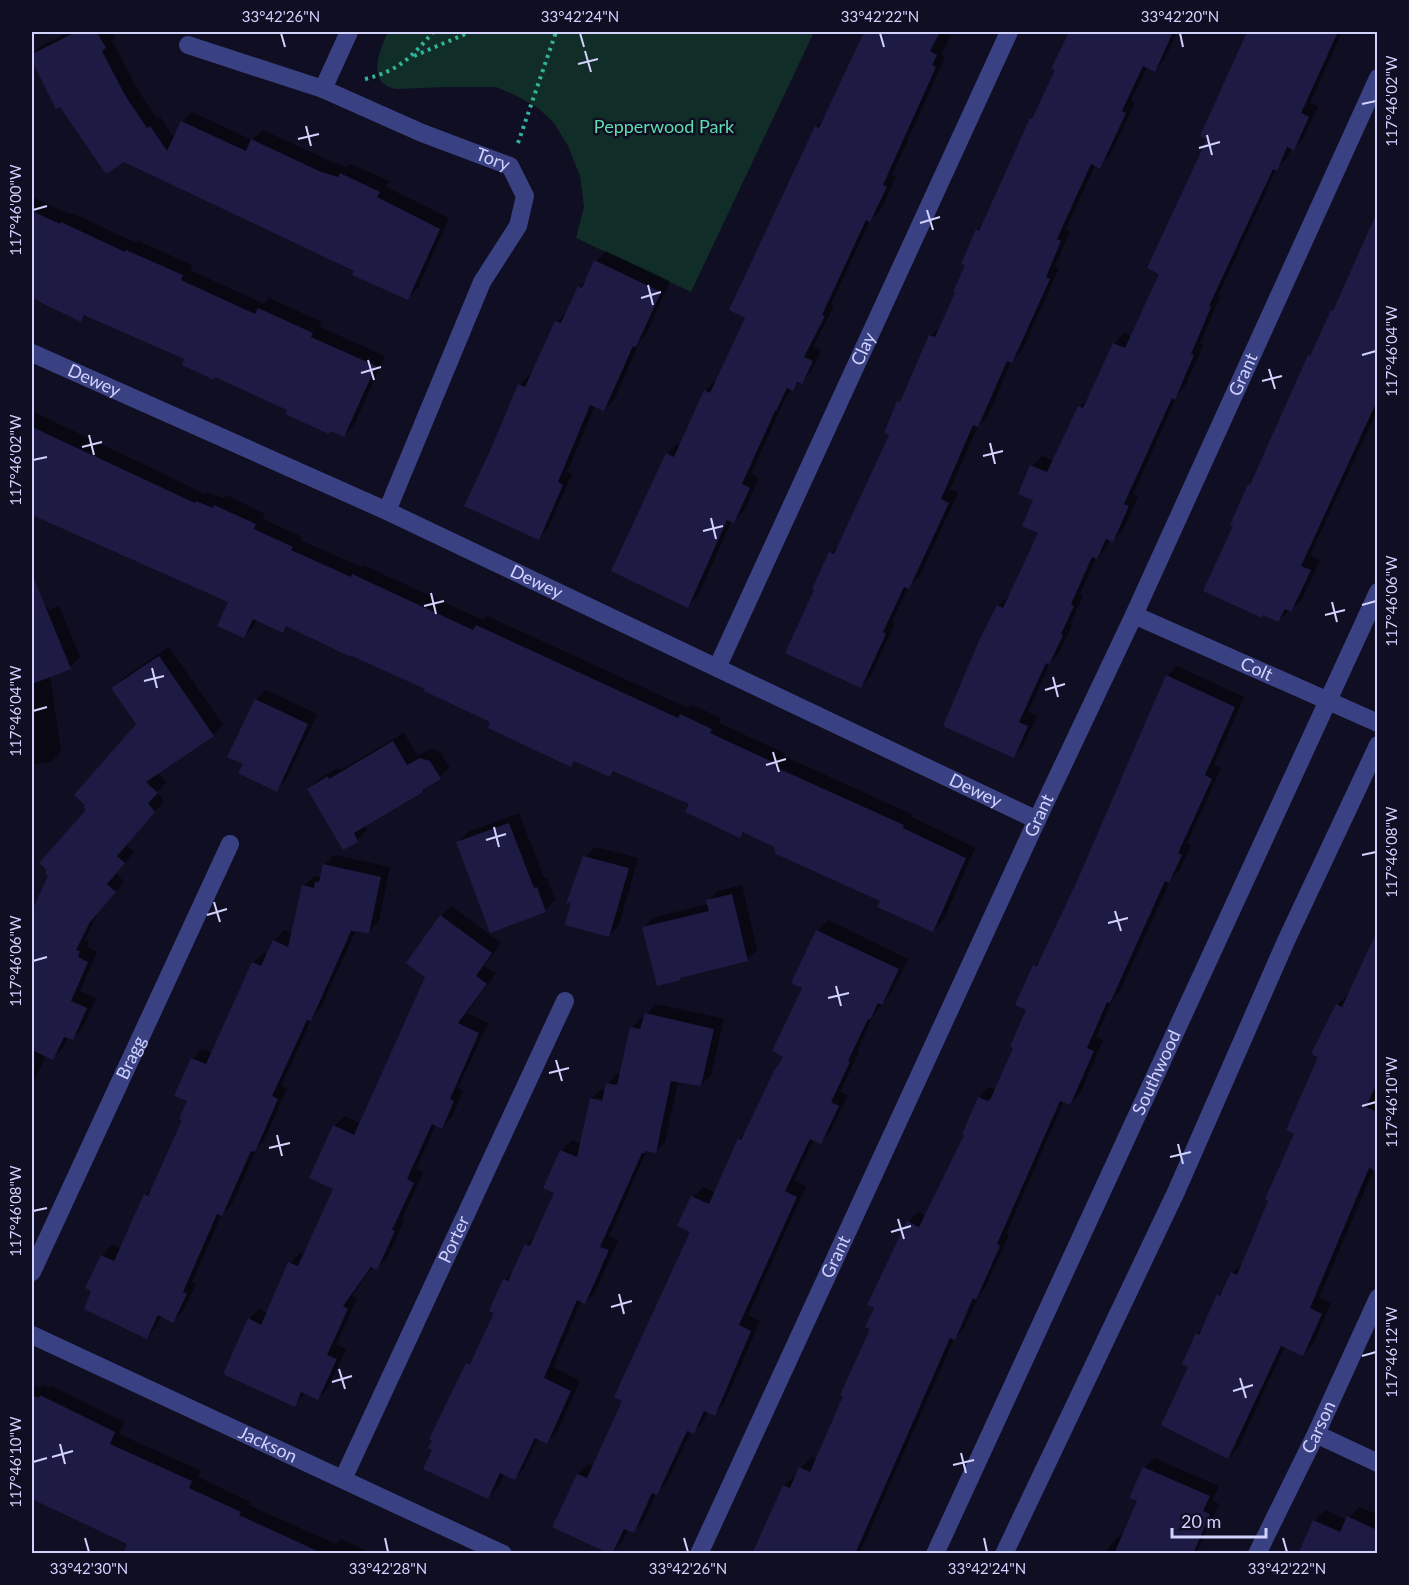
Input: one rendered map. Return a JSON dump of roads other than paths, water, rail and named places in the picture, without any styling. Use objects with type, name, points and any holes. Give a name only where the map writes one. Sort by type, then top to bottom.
[{"type":"street","points":[[323,89],[349,32]]},
{"type":"street","name":"Clay","points":[[717,668],[1009,32]]},
{"type":"street","name":"Tory","points":[[188,45],[323,89],[422,133],[510,166],[525,196],[518,226],[482,282],[387,511]]},
{"type":"street","name":"Grant","points":[[699,1554],[1037,820],[1134,615],[1377,78]]},
{"type":"street","name":"Dewey","points":[[32,353],[387,511],[1037,820]]},
{"type":"street","name":"Southwood","points":[[935,1554],[1377,592]]},
{"type":"street","name":"Colt","points":[[1134,615],[1377,723]]},
{"type":"street","points":[[1004,1554],[1176,1192],[1286,941],[1377,745]]},
{"type":"street","name":"Bragg","points":[[32,1272],[230,844]]},
{"type":"street","name":"Porter","points":[[343,1479],[565,1001]]},
{"type":"street","name":"Carson","points":[[1257,1554],[1316,1434],[1377,1298]]},
{"type":"street","name":"Jackson","points":[[32,1335],[503,1554]]},
{"type":"street","points":[[1316,1434],[1377,1463]]},
{"type":"park label","name":"Pepperwood Park","points":[[664,127]]}]
